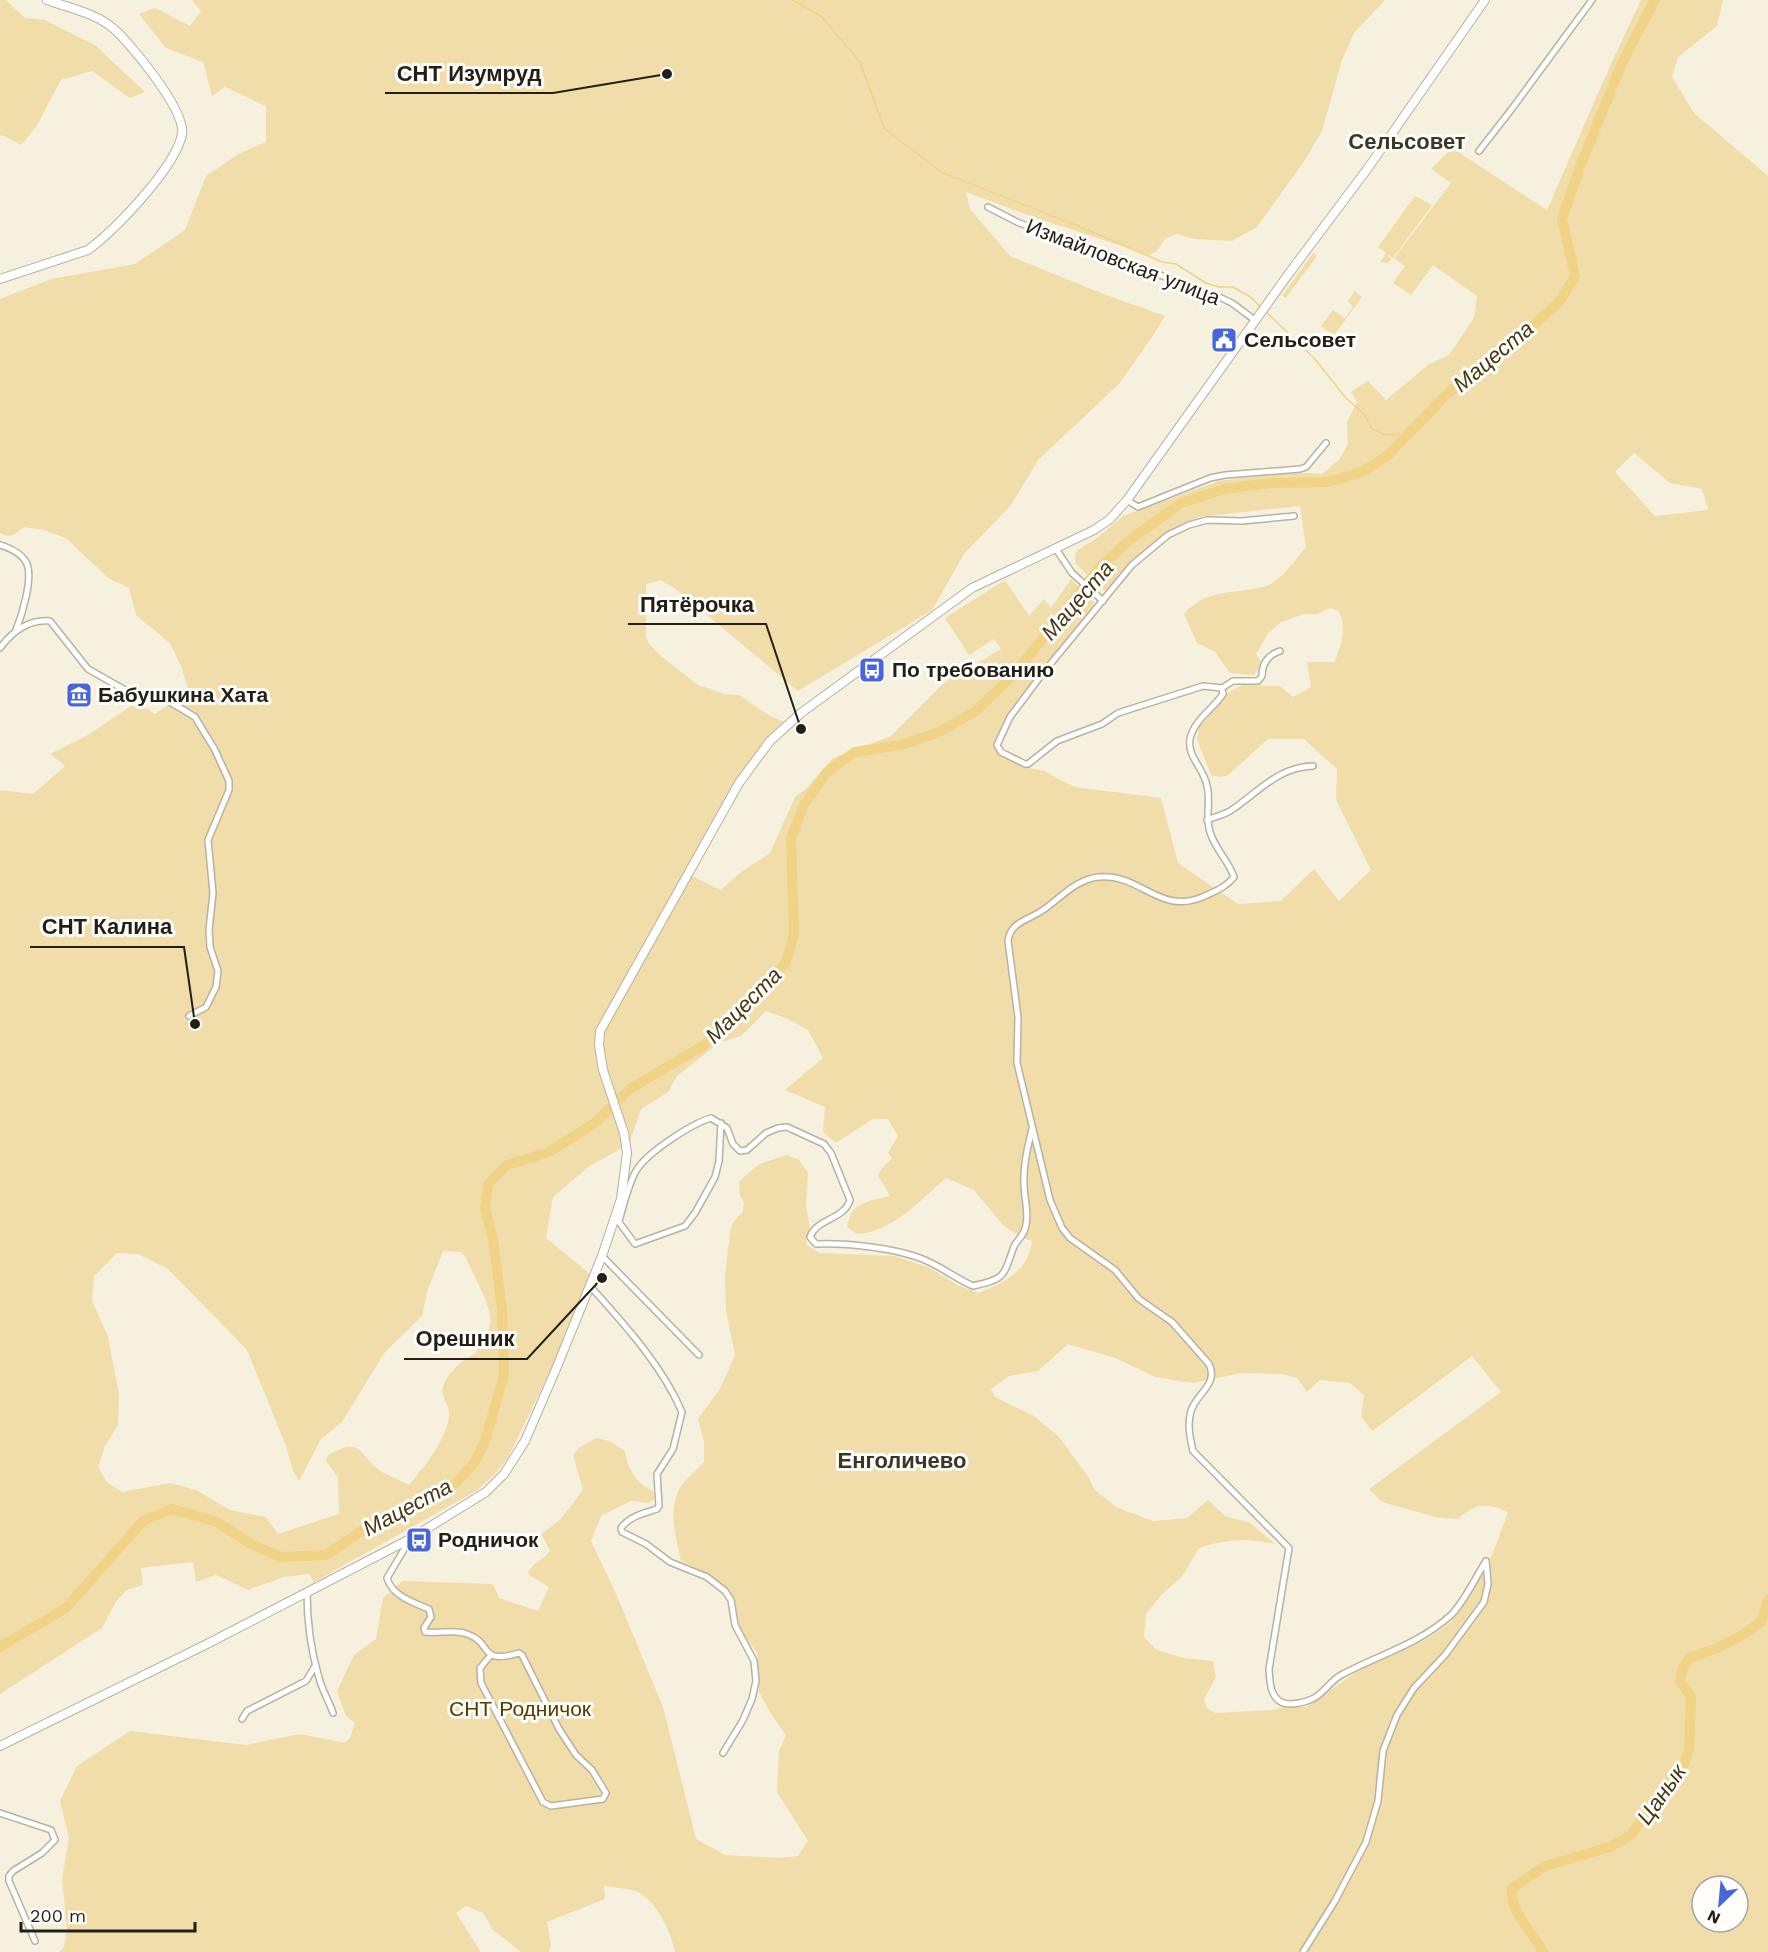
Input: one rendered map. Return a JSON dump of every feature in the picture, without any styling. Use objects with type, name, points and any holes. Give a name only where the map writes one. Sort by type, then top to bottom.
[{"type":"street","points":[[0,279],[88,250],[100,241],[149,190],[173,156],[182,134],[183,127],[175,106],[162,86],[113,29],[93,16],[47,0]]},
{"type":"street","points":[[721,1123],[719,1161],[715,1177],[695,1213],[685,1226],[635,1244],[617,1219],[627,1153],[624,1133],[603,1070],[599,1045],[600,1031],[739,783],[770,741],[801,713],[972,588],[1056,549],[1110,519],[1127,500],[1297,262],[1368,168],[1485,0]]},
{"type":"street","points":[[1479,151],[1592,0]]},
{"type":"street","name":"Измайловская улица","points":[[988,207],[1019,223],[1069,238],[1127,263],[1217,296],[1257,319]]},
{"type":"street","points":[[1127,500],[1137,507],[1210,478],[1306,467],[1326,443]]},
{"type":"street","points":[[1280,651],[1264,661],[1262,676],[1258,681],[1233,681],[1222,688],[1203,686],[1118,713],[1102,723],[1057,741],[1028,764],[1001,752],[997,745],[1010,717],[1036,681],[1132,565],[1168,536],[1189,525],[1207,520],[1294,516]]},
{"type":"street","points":[[0,545],[20,554],[27,564],[29,574],[16,630],[0,648]]},
{"type":"street","points":[[1056,549],[1072,573],[1103,602]]},
{"type":"street","points":[[20,618],[29,624]]},
{"type":"street","points":[[16,630],[29,624],[50,621],[88,669],[134,695],[167,700],[195,717],[229,781],[226,800],[208,840],[213,882],[209,930],[210,947],[218,971],[216,987],[206,1007],[189,1016]]},
{"type":"street","points":[[1222,688],[1223,694],[1205,714],[1190,738],[1190,754],[1201,769],[1207,786],[1208,820],[1215,844],[1230,865],[1233,877],[1226,886],[1188,903],[1165,900],[1118,878],[1089,878],[1071,888],[1042,911],[1015,925],[1009,934],[1018,1017],[1017,1064],[1050,1200],[1062,1228],[1071,1238],[1115,1270],[1139,1299],[1180,1330],[1212,1371],[1211,1380],[1190,1412],[1189,1433],[1193,1450],[1289,1548],[1269,1669],[1270,1685],[1280,1702],[1295,1703],[1311,1700],[1321,1694],[1332,1680],[1343,1673],[1380,1658],[1432,1632],[1454,1612],[1486,1561],[1488,1584],[1484,1602],[1445,1654],[1414,1688],[1397,1715],[1383,1751],[1378,1801],[1366,1842],[1335,1901],[1304,1952]]},
{"type":"street","points":[[1208,820],[1227,813],[1281,774],[1313,766]]},
{"type":"street","points":[[0,1746],[205,1645],[410,1539],[486,1492],[512,1463],[525,1441],[636,1170],[648,1157],[702,1120],[711,1118],[721,1123],[727,1128],[733,1144],[740,1151],[747,1150],[766,1133],[787,1127],[824,1144],[831,1153],[850,1200],[843,1212],[817,1226],[813,1231],[810,1238],[816,1244],[851,1244],[906,1252],[928,1261],[973,1286],[1000,1277],[1010,1261],[1014,1245],[1024,1234],[1027,1215],[1023,1181],[1027,1148],[1033,1127]]},
{"type":"street","points":[[602,1256],[699,1355]]},
{"type":"street","points":[[590,1286],[629,1331],[670,1388],[682,1412],[673,1449],[657,1474],[659,1506],[657,1509],[642,1513],[627,1521],[621,1530],[624,1534],[646,1544],[670,1562],[706,1577],[725,1591],[731,1600],[735,1625],[754,1661],[756,1681],[752,1699],[743,1720],[723,1753]]},
{"type":"street","points":[[410,1539],[387,1578],[390,1585],[412,1604],[429,1609],[431,1617],[424,1628],[425,1632],[454,1631],[473,1636],[490,1656],[501,1658],[521,1654],[559,1729],[576,1755],[592,1770],[606,1793],[603,1799],[551,1806],[543,1802],[482,1683],[480,1668],[490,1656]]},
{"type":"street","points":[[308,1592],[315,1666],[333,1713]]},
{"type":"street","points":[[242,1719],[247,1711],[306,1681],[315,1666]]},
{"type":"street","points":[[0,1813],[51,1830],[54,1834],[55,1840],[42,1853],[13,1871],[9,1876],[9,1881],[35,1941]]},
{"type":"green space","points":[[0,0],[6,0],[25,18],[45,20],[95,45],[145,92],[130,98],[92,71],[61,80],[36,127],[21,145],[0,136]]},
{"type":"green space","name":"СНТ Родничок","points":[[192,0],[1385,0],[1354,33],[1342,60],[1322,131],[1305,160],[1257,227],[1232,241],[1194,239],[1176,234],[1165,239],[1156,252],[1149,255],[1030,216],[966,192],[970,209],[1010,256],[1165,316],[1119,384],[1038,460],[1011,505],[964,554],[932,610],[798,691],[677,590],[661,580],[646,584],[646,636],[649,644],[662,657],[698,685],[724,694],[739,695],[770,716],[785,722],[754,758],[688,874],[721,890],[741,872],[770,853],[795,797],[807,788],[833,758],[891,736],[959,671],[1001,649],[994,639],[969,655],[945,618],[1005,580],[1029,616],[1044,599],[1051,608],[1071,579],[1095,604],[1016,704],[996,743],[1002,754],[1024,767],[1044,771],[1074,787],[1161,798],[1178,863],[1238,904],[1281,901],[1314,869],[1339,901],[1371,870],[1336,800],[1337,769],[1304,739],[1268,739],[1227,776],[1219,777],[1211,775],[1197,739],[1199,728],[1229,692],[1243,685],[1280,686],[1293,697],[1311,687],[1307,662],[1335,662],[1341,643],[1343,624],[1339,611],[1330,608],[1318,614],[1304,614],[1281,622],[1269,632],[1256,654],[1261,661],[1254,675],[1230,673],[1215,652],[1197,643],[1184,614],[1193,605],[1212,596],[1266,586],[1283,575],[1306,547],[1300,506],[1199,517],[1164,536],[1106,592],[1076,564],[1075,555],[1078,550],[1097,538],[1123,516],[1219,481],[1290,472],[1322,474],[1339,460],[1348,444],[1347,422],[1357,402],[1351,392],[1368,381],[1386,400],[1429,364],[1449,355],[1474,318],[1477,296],[1433,265],[1411,295],[1393,283],[1405,266],[1394,258],[1451,183],[1431,169],[1452,148],[1547,210],[1641,0],[1723,0],[1717,26],[1678,57],[1672,77],[1694,113],[1768,176],[1768,1952],[675,1952],[662,1918],[645,1897],[638,1892],[604,1886],[605,1899],[547,1922],[551,1945],[549,1952],[521,1952],[493,1930],[483,1913],[466,1906],[456,1913],[481,1952],[60,1952],[64,1947],[67,1930],[62,1879],[69,1838],[60,1801],[77,1766],[130,1731],[246,1745],[300,1734],[345,1743],[350,1738],[355,1723],[346,1716],[337,1691],[354,1655],[376,1639],[383,1598],[402,1581],[493,1584],[499,1598],[538,1611],[549,1587],[528,1573],[532,1566],[550,1550],[541,1534],[560,1520],[583,1490],[573,1455],[580,1447],[597,1438],[609,1441],[625,1451],[633,1475],[653,1491],[655,1498],[649,1503],[631,1501],[601,1516],[591,1541],[617,1596],[663,1707],[696,1839],[725,1855],[778,1858],[798,1856],[808,1841],[777,1792],[779,1751],[786,1735],[759,1692],[757,1653],[740,1630],[734,1597],[711,1576],[681,1561],[674,1523],[674,1504],[681,1486],[704,1462],[704,1442],[698,1419],[720,1389],[735,1355],[726,1311],[725,1277],[730,1232],[733,1223],[743,1211],[744,1202],[740,1196],[739,1181],[760,1164],[786,1155],[799,1160],[808,1173],[806,1206],[810,1227],[806,1244],[819,1253],[894,1256],[928,1267],[959,1286],[979,1293],[1014,1274],[1025,1261],[1032,1241],[1022,1238],[1004,1226],[974,1190],[946,1178],[905,1214],[882,1228],[857,1234],[847,1227],[852,1212],[857,1207],[890,1196],[878,1175],[892,1158],[888,1153],[898,1136],[888,1119],[873,1119],[836,1143],[823,1132],[825,1107],[785,1090],[823,1058],[808,1030],[766,1011],[741,1036],[719,1043],[677,1076],[668,1092],[641,1109],[629,1144],[588,1167],[553,1197],[546,1238],[591,1275],[550,1371],[508,1458],[494,1475],[476,1491],[314,1582],[309,1574],[284,1577],[248,1590],[216,1575],[196,1582],[193,1562],[141,1568],[143,1585],[127,1590],[117,1600],[102,1628],[0,1694],[0,790],[33,794],[65,766],[50,754],[88,735],[131,706],[148,709],[155,714],[189,691],[170,643],[136,615],[129,588],[108,578],[66,538],[44,530],[24,527],[10,536],[0,533],[0,299],[51,279],[135,264],[185,230],[206,176],[240,153],[266,142],[266,106],[225,87],[212,96],[203,62],[166,48],[139,14],[155,8],[190,26],[201,11]],"holes":[[[1634,453],[1670,483],[1702,489],[1708,510],[1655,516],[1615,472]],[[443,1251],[460,1252],[466,1257],[486,1301],[490,1326],[477,1351],[464,1360],[445,1381],[443,1393],[449,1413],[445,1432],[435,1451],[409,1485],[379,1470],[358,1449],[347,1447],[328,1455],[326,1461],[338,1477],[339,1514],[278,1534],[266,1517],[230,1510],[196,1490],[170,1483],[122,1492],[107,1482],[98,1467],[105,1446],[118,1425],[119,1395],[108,1336],[92,1301],[94,1276],[117,1253],[138,1254],[168,1269],[247,1350],[286,1446],[293,1471],[299,1481],[321,1439],[342,1422],[385,1352],[422,1316],[428,1289]],[[1068,1344],[1118,1359],[1155,1377],[1193,1383],[1242,1373],[1283,1374],[1297,1378],[1307,1392],[1320,1380],[1350,1383],[1364,1395],[1361,1416],[1372,1431],[1472,1356],[1501,1392],[1369,1489],[1382,1502],[1435,1517],[1458,1519],[1470,1510],[1482,1506],[1508,1512],[1493,1553],[1452,1621],[1429,1638],[1362,1668],[1306,1707],[1286,1706],[1274,1710],[1215,1713],[1207,1708],[1204,1699],[1216,1677],[1213,1661],[1184,1658],[1157,1650],[1144,1637],[1146,1614],[1162,1594],[1182,1577],[1199,1548],[1237,1540],[1275,1544],[1250,1523],[1225,1516],[1208,1500],[1187,1518],[1153,1521],[1116,1507],[1094,1489],[1089,1478],[1059,1437],[1034,1416],[995,1397],[991,1389],[1009,1376],[1038,1371]]]},
{"type":"green space","points":[[1415,196],[1432,205],[1393,258],[1388,255],[1391,259],[1388,263],[1380,262],[1386,253],[1378,247]]},
{"type":"green space","points":[[1313,253],[1317,256],[1286,298],[1282,296]]},
{"type":"green space","points":[[1355,291],[1362,297],[1333,337],[1321,326],[1333,310],[1345,318],[1353,307],[1348,301]]},
{"type":"waterway","points":[[792,0],[821,16],[860,62],[884,128],[941,172],[1162,262],[1176,264],[1206,283],[1219,287],[1233,287],[1252,298],[1261,308]]},
{"type":"waterway","name":"Мацеста","points":[[0,1647],[66,1608],[143,1521],[172,1509],[217,1522],[251,1544],[281,1557],[326,1555],[372,1524],[454,1485],[475,1462],[485,1441],[504,1375],[502,1309],[493,1239],[485,1208],[488,1184],[507,1165],[549,1152],[595,1123],[631,1088],[703,1046],[785,964],[794,935],[791,838],[804,805],[827,772],[855,752],[901,745],[939,732],[976,711],[1015,673],[1101,566],[1131,539],[1181,503],[1224,489],[1271,483],[1328,482],[1362,472],[1387,456],[1445,396],[1506,343],[1536,323],[1560,301],[1575,276],[1562,219],[1580,167],[1623,61],[1655,0]]},
{"type":"waterway","points":[[1265,311],[1314,358],[1346,398],[1364,414],[1372,429],[1386,435],[1403,434],[1422,421]]},
{"type":"waterway","name":"Цанык","points":[[1543,1952],[1514,1905],[1512,1888],[1545,1866],[1610,1847],[1631,1835],[1655,1800],[1685,1763],[1689,1749],[1691,1697],[1680,1681],[1682,1670],[1689,1658],[1715,1649],[1741,1636],[1761,1622],[1768,1600]]},
{"type":"place","name":"СНТ Изумруд","points":[[667,74]]},
{"type":"place","name":"Сельсовет","points":[[1224,340]]},
{"type":"place","name":"По требованию","points":[[872,670]]},
{"type":"place","name":"Бабушкина Хата","points":[[79,695]]},
{"type":"place","name":"Пятёрочка","points":[[801,729]]},
{"type":"place","name":"СНТ Калина","points":[[195,1024]]},
{"type":"place","name":"Орешник","points":[[602,1278]]},
{"type":"place","name":"Родничок","points":[[419,1540]]},
{"type":"district","name":"Сельсовет","points":[[1407,141]]},
{"type":"district","name":"Енголичево","points":[[902,1460]]}]
